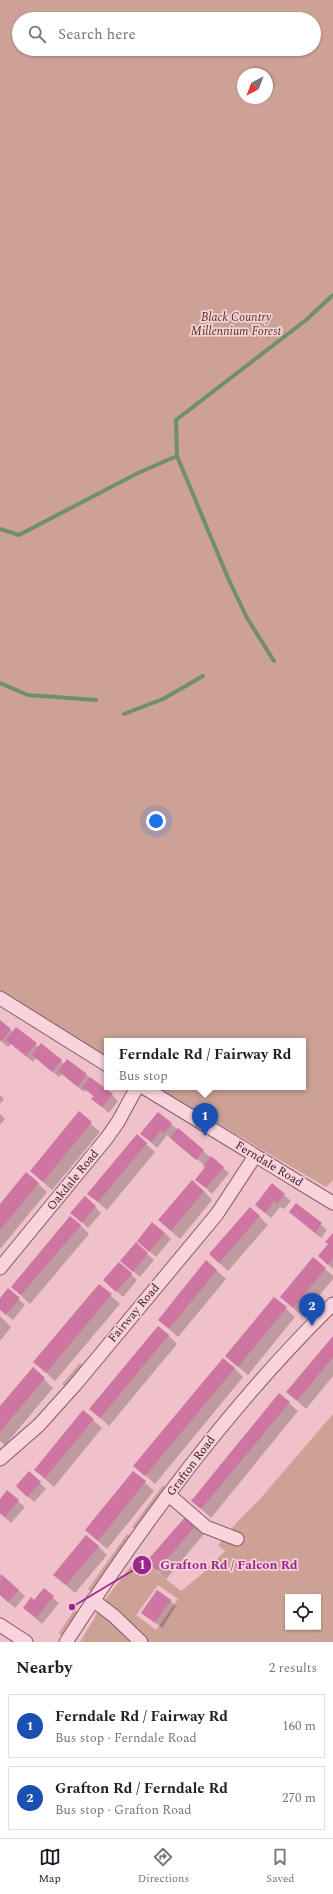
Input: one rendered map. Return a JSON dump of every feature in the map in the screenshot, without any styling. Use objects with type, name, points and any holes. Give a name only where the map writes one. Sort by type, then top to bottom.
[{"type":"street","points":[[0,998],[104,1063]]},
{"type":"street","name":"Oakdale Road","points":[[0,1268],[106,1140],[136,1090]]},
{"type":"street","name":"Ferndale Road","points":[[148,1090],[333,1203]]},
{"type":"street","name":"Fairway Road","points":[[0,1459],[39,1425],[75,1385],[217,1214],[255,1156]]},
{"type":"street","name":"Grafton Road","points":[[66,1642],[93,1600],[212,1438],[296,1342],[333,1304]]},
{"type":"street","points":[[169,1495],[206,1527],[237,1539]]},
{"type":"street","points":[[93,1600],[114,1616],[140,1642]]},
{"type":"street","points":[[0,1624],[26,1642]]},
{"type":"green space","name":"Black Country Millennium Forest","points":[[0,0],[333,0],[333,1180],[326,1187],[160,1090],[306,1090],[306,1038],[104,1038],[104,1055],[0,990]]},
{"type":"green space","points":[[80,1363],[84,1368],[67,1388],[62,1384]]},
{"type":"green space","points":[[333,1414],[333,1642],[80,1642],[100,1606],[138,1557],[181,1591],[203,1573],[225,1551],[218,1545],[237,1522],[260,1499]],"holes":[[[158,1585],[178,1599],[156,1630],[136,1615]]]},
{"type":"green space","points":[[163,1485],[166,1489],[136,1530],[132,1527]]},
{"type":"green space","points":[[127,1534],[131,1536],[91,1592],[88,1589]]},
{"type":"green space","points":[[75,1609],[78,1613],[62,1637],[59,1633]]},
{"type":"building","points":[[0,1020],[11,1029],[2,1041],[0,1040]]},
{"type":"building","points":[[16,1027],[37,1043],[26,1056],[6,1040]]},
{"type":"building","points":[[41,1043],[62,1060],[52,1072],[32,1055]]},
{"type":"building","points":[[67,1059],[87,1074],[78,1087],[58,1071]]},
{"type":"building","points":[[90,1077],[104,1087],[104,1090],[108,1090],[113,1094],[102,1107],[91,1099],[94,1096],[82,1087]]},
{"type":"building","points":[[79,1111],[92,1122],[43,1182],[30,1171]]},
{"type":"building","points":[[158,1112],[172,1123],[164,1133],[161,1130],[151,1142],[140,1134]]},
{"type":"building","points":[[178,1128],[204,1150],[196,1160],[170,1138]]},
{"type":"building","points":[[137,1134],[147,1143],[98,1202],[87,1194]]},
{"type":"building","points":[[211,1156],[224,1167],[206,1188],[195,1180]]},
{"type":"building","points":[[26,1172],[39,1183],[0,1230],[0,1204]]},
{"type":"building","points":[[192,1180],[204,1191],[171,1231],[158,1220]]},
{"type":"building","points":[[272,1183],[285,1194],[277,1204],[274,1201],[265,1213],[255,1205]]},
{"type":"building","points":[[85,1196],[96,1206],[82,1223],[70,1213]]},
{"type":"building","points":[[296,1203],[322,1223],[315,1233],[289,1212]]},
{"type":"building","points":[[250,1207],[260,1216],[219,1263],[209,1254]]},
{"type":"building","points":[[70,1216],[81,1225],[21,1295],[11,1287]]},
{"type":"building","points":[[152,1222],[165,1233],[149,1252],[137,1241]]},
{"type":"building","points":[[333,1233],[333,1259],[328,1265],[318,1256],[328,1244],[325,1242]]},
{"type":"building","points":[[136,1242],[148,1253],[133,1272],[120,1261]]},
{"type":"building","points":[[313,1257],[326,1268],[293,1308],[280,1297]]},
{"type":"building","points":[[206,1260],[217,1270],[169,1329],[158,1320]]},
{"type":"building","points":[[119,1262],[132,1273],[116,1292],[103,1280]]},
{"type":"building","points":[[99,1284],[112,1294],[46,1373],[33,1362]]},
{"type":"building","points":[[8,1288],[20,1298],[6,1315],[0,1310],[0,1298]]},
{"type":"building","points":[[274,1297],[287,1307],[238,1367],[225,1356]]},
{"type":"building","points":[[158,1326],[169,1335],[100,1418],[89,1409]]},
{"type":"building","points":[[333,1336],[333,1357],[297,1401],[286,1392]]},
{"type":"building","points":[[223,1358],[235,1368],[145,1476],[133,1466]]},
{"type":"building","points":[[33,1367],[45,1378],[0,1432],[0,1406]]},
{"type":"building","points":[[279,1393],[290,1402],[201,1509],[191,1501]]},
{"type":"building","points":[[83,1410],[94,1419],[45,1478],[34,1470]]},
{"type":"building","points":[[29,1471],[41,1482],[27,1497],[16,1486]]},
{"type":"building","points":[[133,1471],[146,1481],[98,1541],[85,1530]]},
{"type":"building","points":[[7,1490],[19,1500],[5,1517],[0,1513],[0,1499]]},
{"type":"building","points":[[186,1516],[196,1525],[157,1571],[146,1562]]},
{"type":"building","points":[[86,1535],[99,1546],[66,1585],[53,1575]]},
{"type":"building","points":[[1,1574],[19,1590],[8,1602],[0,1595]]},
{"type":"building","points":[[44,1588],[54,1596],[36,1618],[23,1608],[31,1597],[34,1600]]},
{"type":"building","points":[[157,1590],[171,1600],[155,1623],[141,1613]]},
{"type":"waterway","points":[[0,529],[19,535],[138,473],[177,456],[176,420],[306,320],[333,295]]},
{"type":"waterway","points":[[177,456],[228,578],[247,618],[274,661]]},
{"type":"waterway","points":[[124,714],[163,699],[203,676]]},
{"type":"waterway","points":[[0,683],[28,695],[96,700]]},
{"type":"place","name":"Ferndale Rd / Fairway Rd","points":[[205,1136]]},
{"type":"place","name":"Grafton Rd / Ferndale Rd","points":[[312,1326]]},
{"type":"place","name":"Grafton Rd / Falcon Rd","points":[[72,1607]]}]
